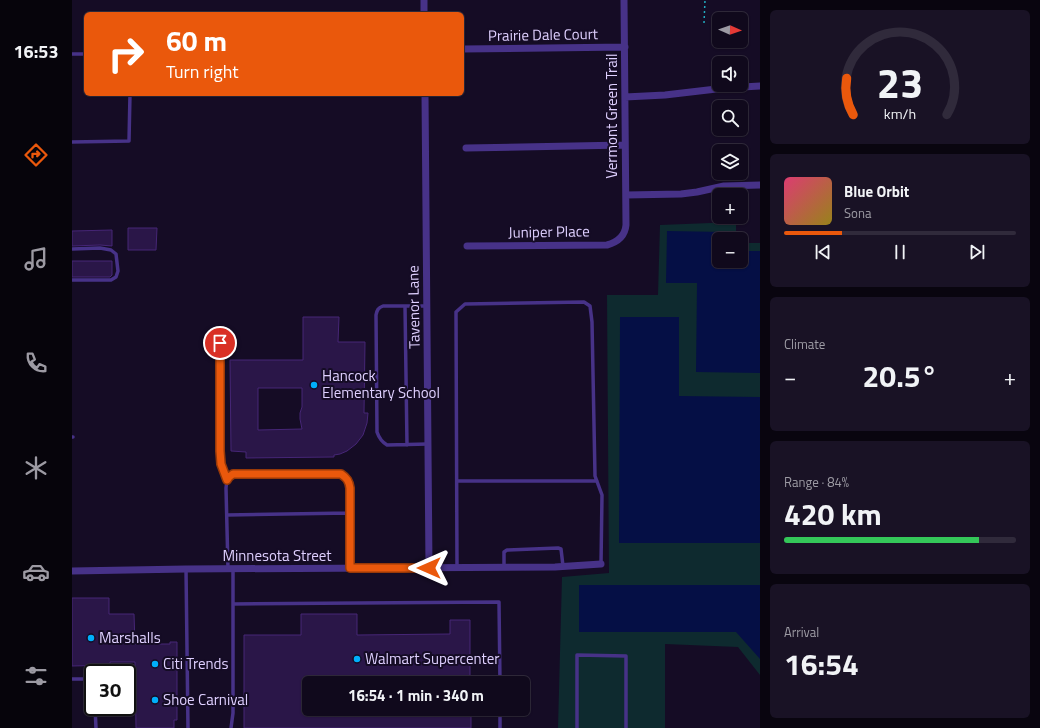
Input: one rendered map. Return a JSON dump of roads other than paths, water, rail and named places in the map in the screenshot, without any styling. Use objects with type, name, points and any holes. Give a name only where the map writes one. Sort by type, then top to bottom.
[{"type":"street","points":[[424,0],[424,12]]},
{"type":"street","name":"Vermont Green Trail","points":[[624,0],[625,231]]},
{"type":"street","name":"Prairie Dale Court","points":[[464,49],[624,47]]},
{"type":"street","points":[[625,97],[665,96],[725,88],[760,86]]},
{"type":"street","name":"Tavenor Lane","points":[[425,96],[429,568]]},
{"type":"street","points":[[466,148],[625,146]]},
{"type":"street","points":[[626,195],[681,194],[724,186],[760,185]]},
{"type":"street","name":"Juniper Place","points":[[467,246],[607,245],[620,238],[625,231]]},
{"type":"street","name":"Minnesota Street","points":[[72,572],[186,569],[504,567],[601,564]]},
{"type":"lane","points":[[72,54],[84,54]]},
{"type":"lane","points":[[72,142],[129,142],[130,96]]},
{"type":"lane","points":[[72,249],[100,248],[110,250],[116,254],[118,271],[116,277],[111,280],[72,280]]},
{"type":"lane","points":[[457,567],[456,312],[465,304],[584,302],[590,306],[592,322],[595,476],[602,495],[601,564]]},
{"type":"lane","points":[[427,306],[383,306],[379,307],[376,315],[377,432],[381,440],[387,445],[428,444]]},
{"type":"lane","points":[[405,306],[406,445]]},
{"type":"lane","points":[[220,343],[221,458],[223,471],[227,480],[230,569],[234,604],[232,728]]},
{"type":"lane","points":[[227,480],[233,474],[341,474],[345,476],[349,482],[350,488],[350,568]]},
{"type":"lane","points":[[457,481],[597,481]]},
{"type":"lane","points":[[227,515],[350,513]]},
{"type":"lane","points":[[504,567],[504,552],[507,550],[558,548],[561,549],[563,566]]},
{"type":"lane","points":[[186,569],[188,728]]},
{"type":"lane","points":[[234,604],[499,602],[500,676]]},
{"type":"lane","points":[[577,728],[577,655],[626,656],[626,728]]},
{"type":"lane","points":[[72,679],[84,679]]},
{"type":"lane","points":[[95,716],[96,728]]},
{"type":"lane","points":[[500,716],[500,728]]},
{"type":"place","name":"Hancock Elementary School","points":[[314,385]]},
{"type":"place","name":"Marshalls","points":[[91,638]]},
{"type":"place","name":"Walmart Supercenter","points":[[357,659]]},
{"type":"place","name":"Citi Trends","points":[[155,664]]},
{"type":"place","name":"Shoe Carnival","points":[[155,700]]}]
